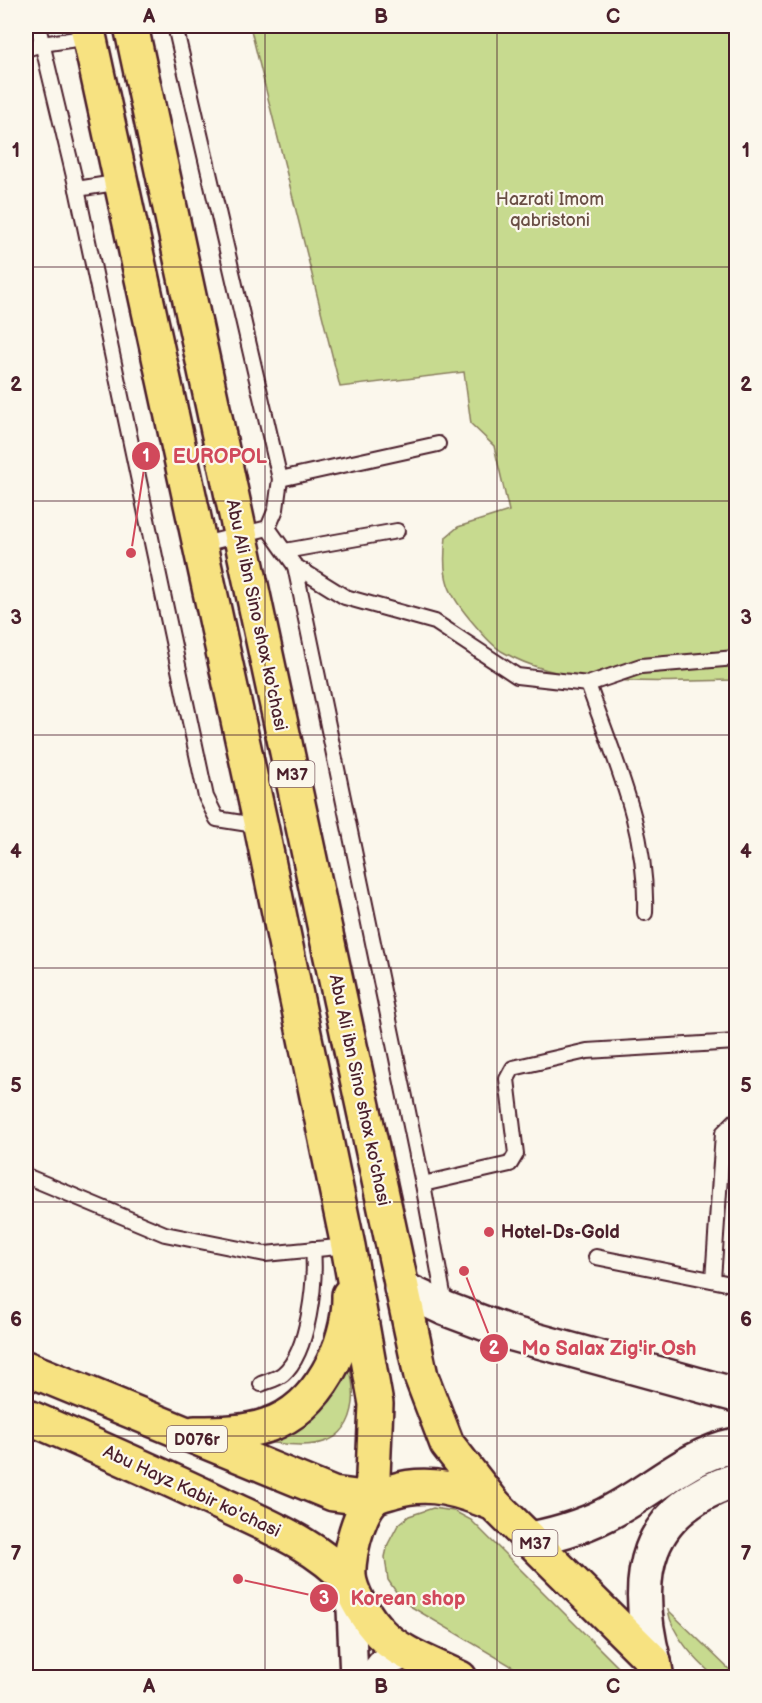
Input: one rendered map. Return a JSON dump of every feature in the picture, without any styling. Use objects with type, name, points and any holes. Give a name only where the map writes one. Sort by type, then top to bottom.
[{"type":"main road","name":"Abu Ali ibn Sino shox ko'chasi","points":[[130,26],[254,533],[401,1288],[421,1376],[439,1427],[458,1461],[494,1504]]},
{"type":"main road","name":"M37","points":[[89,31],[261,826],[348,1246],[376,1404],[372,1499],[358,1525],[351,1555],[349,1581]]},
{"type":"main road","name":"D076r","points":[[184,1434],[235,1432],[270,1425],[292,1413],[314,1392],[334,1362],[344,1332],[349,1300],[348,1246]]},
{"type":"main road","points":[[401,1288],[446,1309],[513,1334],[736,1395]]},
{"type":"main road","name":"D076r","points":[[26,1368],[333,1494],[372,1499]]},
{"type":"main road","name":"Abu Hayz Kabir ko'chasi","points":[[26,1416],[160,1474],[297,1540],[334,1564],[349,1581]]},
{"type":"main road","points":[[531,1539],[571,1530],[593,1521],[673,1472],[708,1454],[736,1445]]},
{"type":"main road","points":[[661,1672],[645,1625],[643,1597],[648,1562],[659,1534],[671,1517],[702,1494],[736,1480]]},
{"type":"main road","name":"M37","points":[[372,1499],[404,1488],[431,1485],[463,1491],[494,1504],[661,1672]]},
{"type":"main road","points":[[349,1581],[365,1613],[378,1631],[393,1645],[460,1677]]},
{"type":"street","points":[[349,1581],[354,1677]]},
{"type":"street","points":[[370,1677],[381,1665],[411,1653]]},
{"type":"lane","points":[[38,26],[77,189],[206,797],[217,819],[261,826]]},
{"type":"lane","points":[[175,26],[280,479],[276,509],[254,533],[199,545]]},
{"type":"lane","points":[[26,49],[89,31]]},
{"type":"lane","points":[[77,189],[121,182]]},
{"type":"lane","points":[[280,479],[438,444]]},
{"type":"lane","points":[[285,551],[397,531]]},
{"type":"lane","points":[[254,533],[285,551],[295,566],[423,1184],[446,1309]]},
{"type":"lane","points":[[295,566],[345,597],[435,622],[518,676],[588,684],[641,666],[736,658]]},
{"type":"lane","points":[[588,684],[635,812],[646,879],[645,913]]},
{"type":"lane","points":[[423,1184],[510,1164],[516,1154],[507,1079],[513,1068],[587,1051],[736,1042]]},
{"type":"lane","points":[[713,1280],[723,1133],[736,1120]]},
{"type":"lane","points":[[26,1176],[165,1234],[265,1254],[348,1246]]},
{"type":"lane","points":[[261,1384],[282,1375],[293,1362],[300,1345],[313,1296],[315,1271],[313,1249]]},
{"type":"lane","points":[[596,1257],[736,1285]]},
{"type":"green space","name":"Hazrati Imom qabristoni","points":[[250,26],[736,26],[736,680],[617,681],[557,673],[503,652],[487,639],[465,613],[448,584],[444,564],[446,537],[458,527],[509,511],[494,446],[471,424],[464,372],[340,387]]},
{"type":"green space","points":[[349,1362],[353,1403],[343,1429],[335,1437],[325,1442],[301,1445],[274,1443],[316,1413]]},
{"type":"green space","points":[[433,1508],[454,1511],[471,1520],[628,1677],[530,1677],[403,1602],[388,1580],[385,1557],[388,1544],[398,1525],[409,1516]]},
{"type":"green space","points":[[668,1610],[736,1677],[715,1677],[700,1663],[674,1629]]},
{"type":"place","name":"EUROPOL","points":[[131,553]]},
{"type":"place","name":"Hotel-Ds-Gold","points":[[489,1232]]},
{"type":"place","name":"Mo Salax Zig'ir Osh","points":[[464,1271]]},
{"type":"place","name":"Korean shop","points":[[238,1579]]}]
